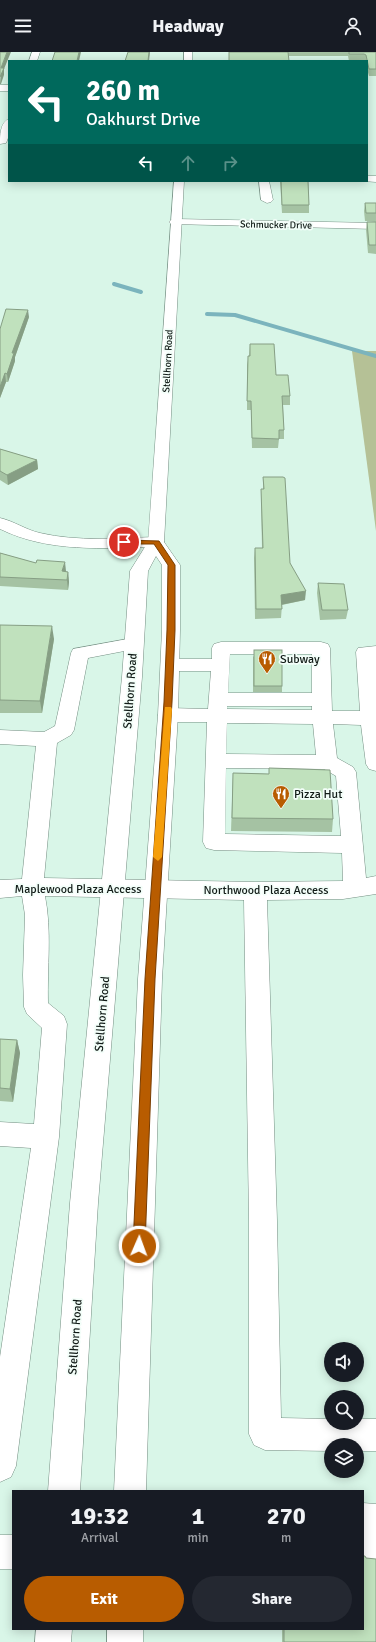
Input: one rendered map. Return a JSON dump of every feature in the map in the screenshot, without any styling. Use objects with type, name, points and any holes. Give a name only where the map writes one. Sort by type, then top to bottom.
[{"type":"main road","points":[[1,141],[8,124]]},
{"type":"main road","name":"Stellhorn Road","points":[[64,1490],[84,1203],[114,888],[132,677],[139,571],[156,542],[175,222],[179,182]]},
{"type":"main road","points":[[264,182],[267,200]]},
{"type":"main road","name":"Schmucker Drive","points":[[175,222],[376,226]]},
{"type":"main road","points":[[0,524],[21,534],[70,542],[156,542],[171,565],[168,715],[149,995],[130,1490]]},
{"type":"main road","points":[[0,737],[47,738],[64,730],[80,653],[133,644]]},
{"type":"main road","points":[[170,665],[221,656],[321,648],[322,708],[327,762]]},
{"type":"main road","points":[[376,652],[365,652],[373,718],[376,764]]},
{"type":"main road","points":[[221,656],[214,842],[353,845]]},
{"type":"main road","points":[[168,715],[218,707],[322,708],[373,718]]},
{"type":"main road","points":[[0,1466],[46,1136],[54,1024],[36,1007],[35,975],[37,915],[32,887],[47,738]]},
{"type":"main road","points":[[216,760],[327,762],[346,772],[353,845],[366,887]]},
{"type":"main road","name":"Maplewood Plaza Access","points":[[0,889],[32,887],[156,889]]},
{"type":"main road","name":"Northwood Plaza Access","points":[[156,889],[256,891],[343,890],[366,887]]},
{"type":"main road","points":[[256,891],[263,1222],[265,1434],[376,1435]]},
{"type":"main road","points":[[0,1134],[46,1136]]},
{"type":"main road","points":[[364,1520],[376,1521]]},
{"type":"main road","points":[[364,1546],[376,1546]]},
{"type":"main road","points":[[0,1552],[12,1552]]},
{"type":"main road","points":[[53,1642],[54,1630]]},
{"type":"main road","points":[[125,1630],[125,1642]]},
{"type":"green space","points":[[352,351],[376,351],[376,531]]},
{"type":"building","points":[[0,52],[7,52],[1,68],[4,68],[0,77]]},
{"type":"building","points":[[55,52],[79,52],[77,60],[52,60]]},
{"type":"building","points":[[128,52],[149,52],[148,60],[125,60]]},
{"type":"building","points":[[229,52],[288,52],[289,60],[229,60]]},
{"type":"building","points":[[349,52],[376,52],[376,69],[369,69],[366,55],[349,54]]},
{"type":"building","points":[[281,182],[308,182],[309,205],[282,205]]},
{"type":"building","points":[[365,203],[376,203],[376,213],[366,213]]},
{"type":"building","points":[[367,222],[376,222],[376,245],[369,245]]},
{"type":"building","points":[[6,309],[28,310],[12,353],[14,353],[7,374],[5,373],[0,387],[0,329]]},
{"type":"building","points":[[250,344],[274,344],[276,375],[288,375],[290,396],[282,396],[284,430],[279,430],[279,439],[252,438],[251,401],[247,401],[248,356],[250,356]]},
{"type":"building","points":[[0,449],[37,460],[7,475],[0,471]]},
{"type":"building","points":[[263,477],[285,478],[290,563],[306,591],[281,595],[282,609],[256,609],[255,548],[263,548],[261,489],[264,489]]},
{"type":"building","points":[[0,553],[36,563],[37,560],[65,562],[62,571],[68,572],[67,580],[0,577]]},
{"type":"building","points":[[318,583],[344,584],[348,610],[322,610]]},
{"type":"building","points":[[0,625],[52,626],[40,701],[0,700]]},
{"type":"building","name":"Subway","points":[[254,650],[282,650],[282,686],[254,686]]},
{"type":"building","name":"Pizza Hut","points":[[269,768],[330,770],[333,819],[232,818],[233,773],[269,774]]},
{"type":"building","points":[[0,1039],[17,1040],[10,1089],[0,1088]]},
{"type":"building","points":[[364,1556],[366,1558],[376,1559],[376,1642],[284,1642],[284,1630],[364,1630]]},
{"type":"waterway","points":[[114,284],[141,292]]},
{"type":"waterway","points":[[207,314],[235,315],[376,356]]},
{"type":"slow traffic","points":[[158,857],[168,709]]},
{"type":"place","name":"Subway","points":[[267,674]]},
{"type":"place","name":"Pizza Hut","points":[[281,809]]},
{"type":"route","points":[[124,542],[156,542],[171,565],[171,630],[168,702],[150,979],[139,1246]]}]
